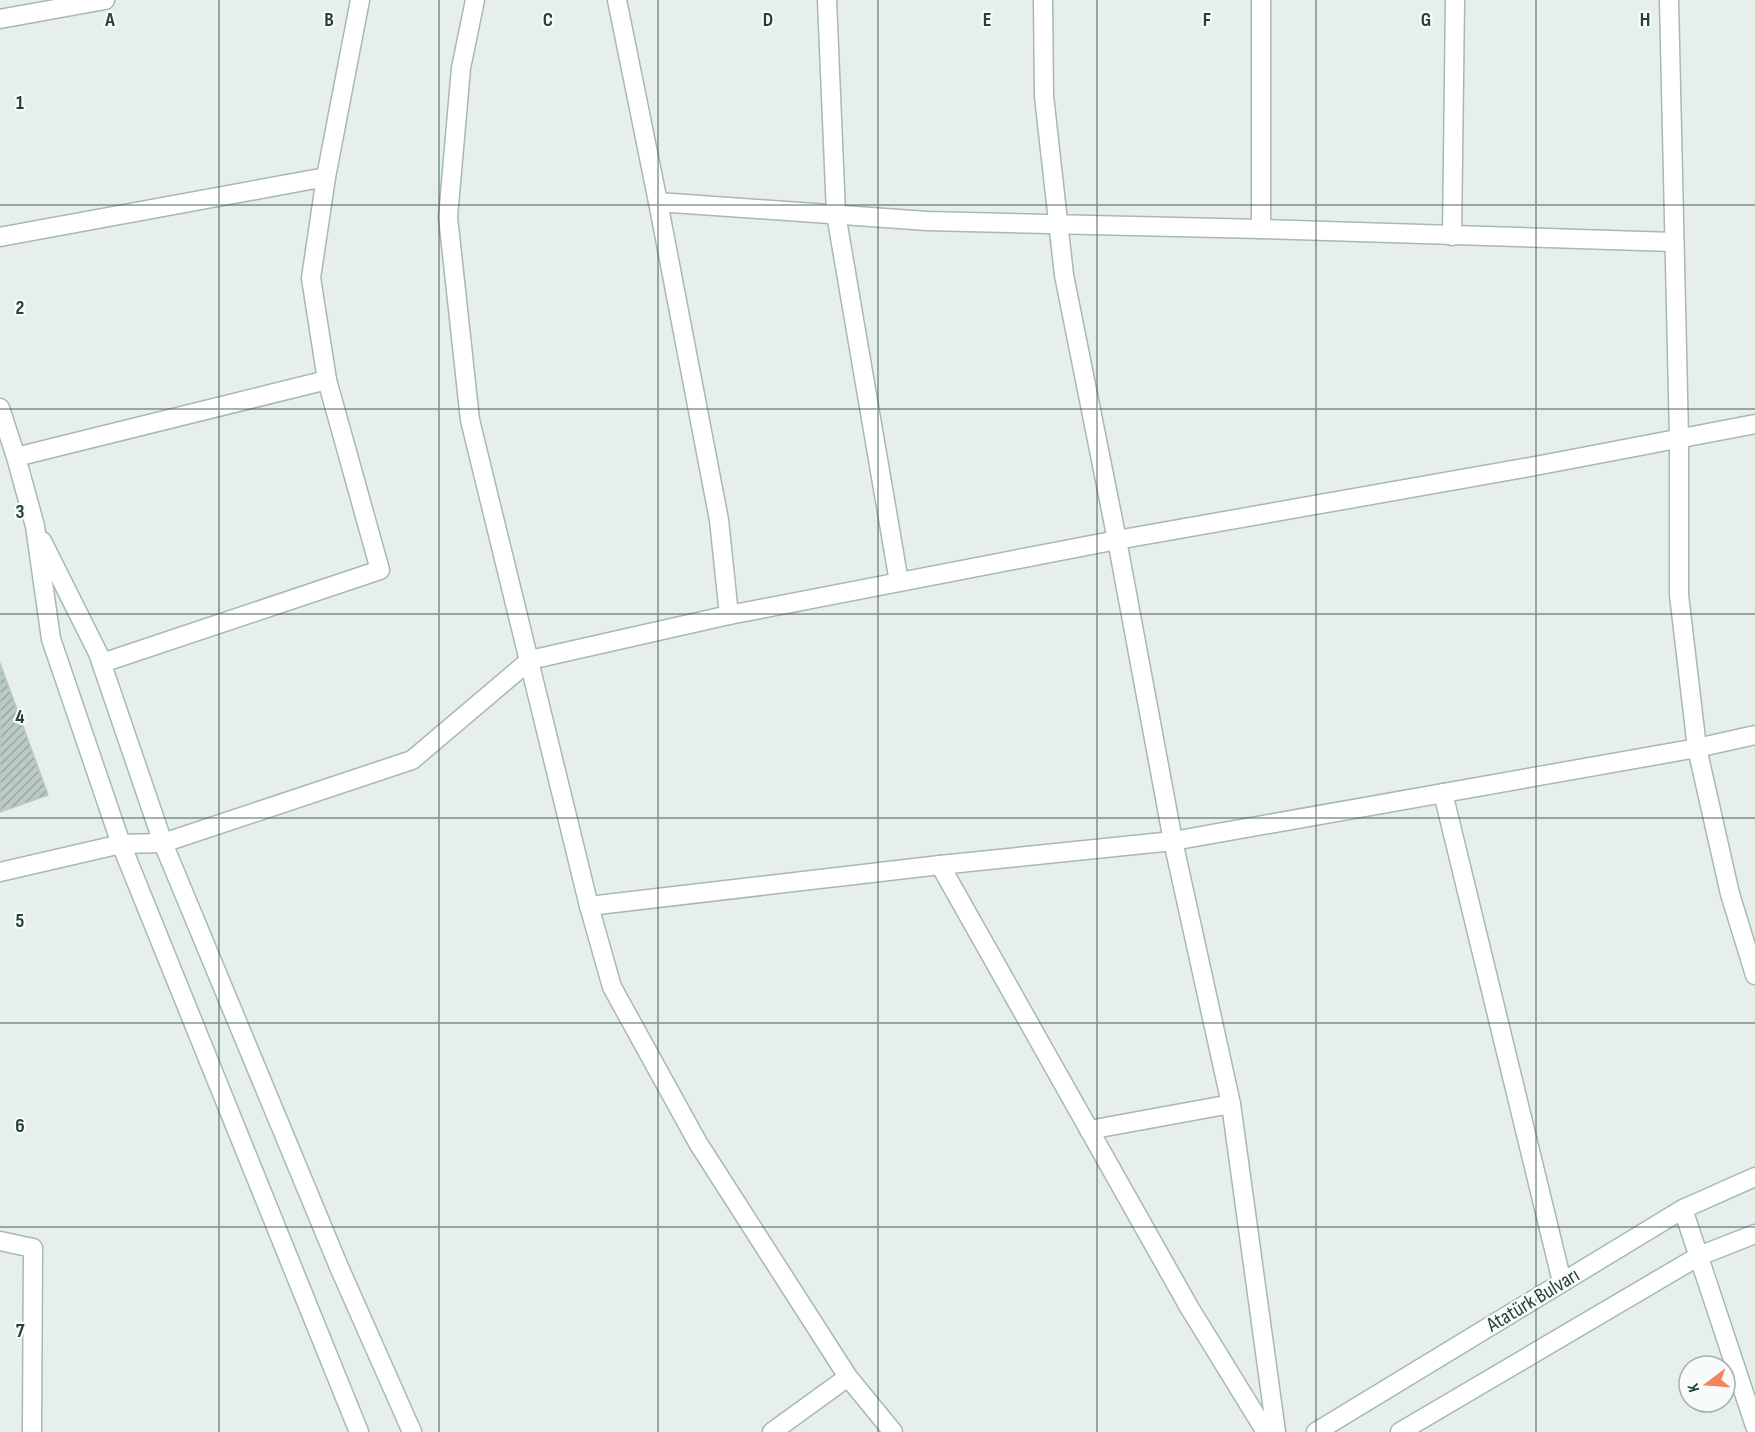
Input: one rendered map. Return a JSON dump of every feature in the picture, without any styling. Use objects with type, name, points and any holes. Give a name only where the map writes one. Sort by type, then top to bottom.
[{"type":"street","points":[[0,19],[105,0]]},
{"type":"street","points":[[102,663],[380,570],[327,380],[310,278],[326,177],[360,0]]},
{"type":"street","points":[[475,0],[461,68],[448,217],[470,420],[589,906],[612,987],[686,1122],[848,1377],[893,1432]]},
{"type":"street","points":[[617,0],[719,520],[729,615]]},
{"type":"street","points":[[827,0],[836,214],[899,582]]},
{"type":"street","points":[[1043,0],[1044,96],[1064,275],[1117,540],[1173,841],[1231,1104],[1276,1432]]},
{"type":"street","points":[[1261,0],[1261,229]]},
{"type":"street","points":[[1452,236],[1455,0]]},
{"type":"street","points":[[1669,0],[1679,438],[1679,595],[1697,748],[1730,894],[1754,970]]},
{"type":"street","points":[[0,237],[326,177]]},
{"type":"street","points":[[658,202],[927,221],[1673,242]]},
{"type":"street","points":[[16,457],[327,380]]},
{"type":"street","points":[[0,408],[35,526],[51,639],[121,844],[359,1432]]},
{"type":"street","points":[[0,872],[121,844],[163,843],[412,760],[530,660],[729,615],[1117,540],[1530,467],[1755,424]]},
{"type":"street","points":[[35,526],[102,663],[163,843],[339,1267],[412,1432]]},
{"type":"street","points":[[589,906],[940,865],[1173,841],[1697,748],[1755,735]]},
{"type":"street","points":[[1443,793],[1562,1282]]},
{"type":"street","points":[[940,865],[1189,1307],[1266,1432]]},
{"type":"street","points":[[1089,1130],[1231,1104]]},
{"type":"street","name":"Atatürk Bulvarı","points":[[1316,1432],[1683,1209],[1755,1177]]},
{"type":"street","points":[[1683,1209],[1755,1426]]},
{"type":"street","points":[[1400,1432],[1699,1256],[1755,1234]]},
{"type":"street","points":[[0,1241],[33,1248],[32,1432]]},
{"type":"street","points":[[772,1432],[848,1377]]},
{"type":"building","points":[[0,663],[48,795],[0,812]]}]
